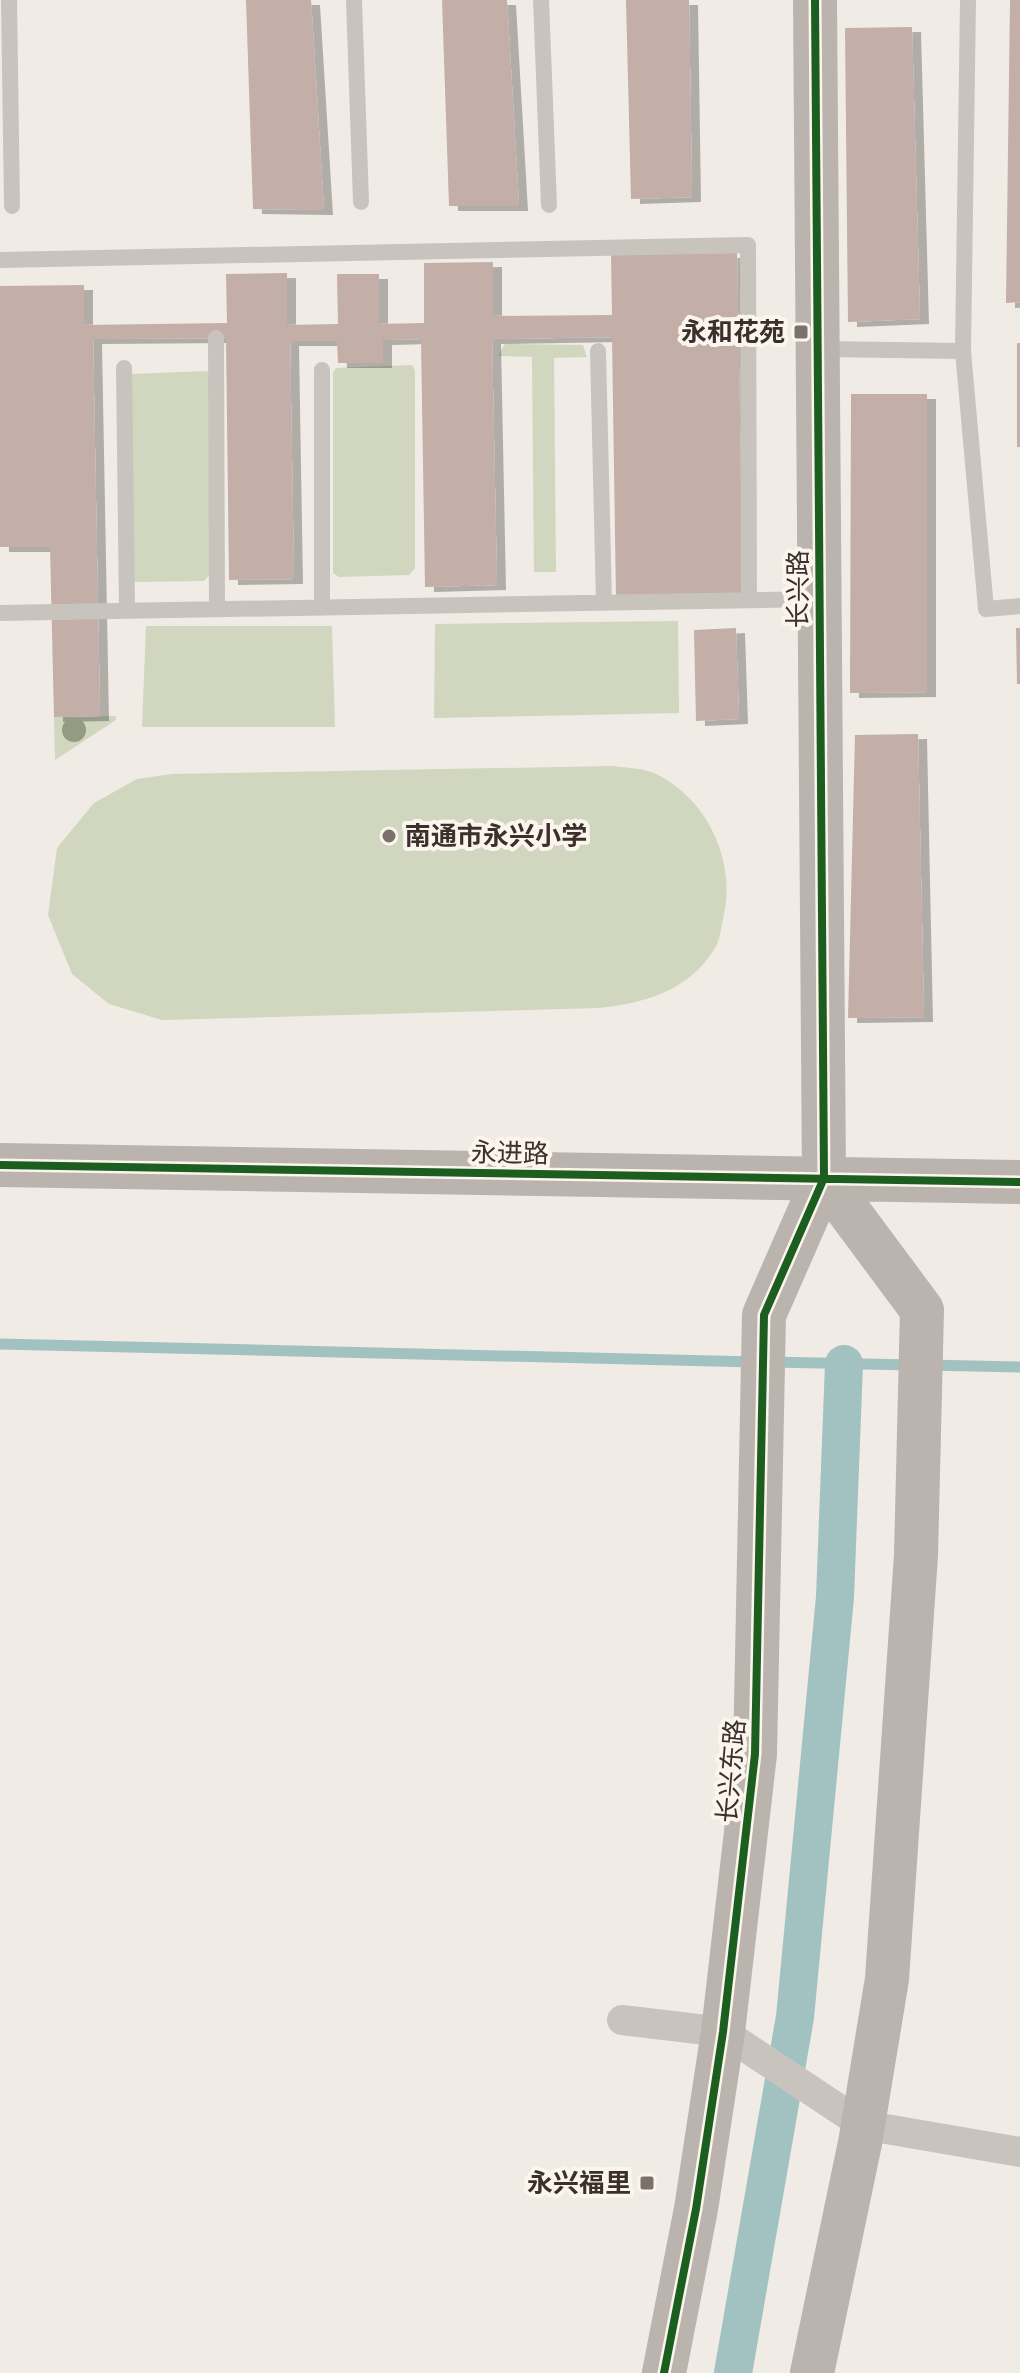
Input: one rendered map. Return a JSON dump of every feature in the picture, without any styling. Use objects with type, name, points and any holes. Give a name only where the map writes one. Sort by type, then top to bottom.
[{"type":"street","name":"长兴路","points":[[815,0],[824,1178]]},
{"type":"street","name":"永进路","points":[[0,1165],[1020,1182]]},
{"type":"street","points":[[812,2373],[863,2125],[887,1979],[916,1555],[922,1310],[824,1178]]},
{"type":"street","name":"长兴东路","points":[[664,2373],[696,2209],[723,2032],[755,1754],[764,1315],[824,1178]]},
{"type":"street","points":[[622,2020],[723,2032],[863,2125],[1020,2152]]},
{"type":"lane","points":[[9,0],[12,206]]},
{"type":"lane","points":[[354,0],[361,202]]},
{"type":"lane","points":[[541,0],[549,205]]},
{"type":"lane","points":[[968,0],[963,351],[986,609],[1020,606]]},
{"type":"lane","points":[[0,260],[748,245],[749,600]]},
{"type":"lane","points":[[216,338],[217,609]]},
{"type":"lane","points":[[819,349],[963,351]]},
{"type":"lane","points":[[598,351],[604,602]]},
{"type":"lane","points":[[124,368],[127,610]]},
{"type":"lane","points":[[322,370],[322,608]]},
{"type":"lane","points":[[0,613],[818,599]]},
{"type":"green space","points":[[505,344],[583,345],[587,357],[554,358],[556,572],[534,572],[532,357],[498,356]]},
{"type":"green space","points":[[412,365],[415,370],[415,568],[409,575],[339,577],[333,573],[333,372],[336,368]]},
{"type":"green space","points":[[207,371],[210,376],[210,574],[204,581],[135,582],[129,579],[132,374]]},
{"type":"green space","points":[[678,621],[679,713],[434,718],[435,624]]},
{"type":"green space","points":[[146,626],[332,626],[335,727],[142,727]]},
{"type":"green space","points":[[116,716],[116,720],[55,760],[54,717]]},
{"type":"green space","points":[[613,766],[656,774],[675,785],[691,800],[715,835],[726,876],[726,898],[715,948],[704,963],[679,985],[633,1003],[599,1008],[162,1020],[109,1004],[72,974],[48,915],[57,848],[94,803],[137,779],[172,774]]},
{"type":"building","points":[[246,0],[311,0],[324,210],[253,209]]},
{"type":"building","points":[[442,0],[507,0],[519,206],[449,206]]},
{"type":"building","points":[[626,0],[689,0],[692,197],[631,199]]},
{"type":"building","points":[[1010,0],[1020,0],[1020,302],[1006,303]]},
{"type":"building","points":[[912,27],[920,319],[848,322],[845,28]]},
{"type":"building","points":[[737,253],[743,596],[616,598],[612,337],[492,339],[497,585],[425,587],[421,339],[383,340],[383,363],[338,363],[337,341],[290,341],[294,579],[229,580],[226,338],[93,339],[100,716],[54,717],[50,547],[0,547],[0,286],[84,285],[84,325],[227,323],[226,274],[287,273],[287,325],[338,324],[337,274],[379,274],[379,324],[424,323],[424,263],[493,262],[493,316],[612,315],[611,254]]},
{"type":"building","points":[[1017,343],[1020,343],[1020,447],[1017,447]]},
{"type":"building","points":[[851,394],[927,394],[927,692],[850,693]]},
{"type":"building","points":[[736,628],[739,719],[696,721],[694,630]]},
{"type":"building","points":[[1016,628],[1020,628],[1020,684],[1017,684]]},
{"type":"building","points":[[918,734],[924,1017],[848,1018],[855,735]]},
{"type":"waterway","points":[[0,1344],[755,1362]]},
{"type":"waterway","points":[[772,1362],[911,1365]]},
{"type":"waterway","points":[[733,2373],[795,2017],[835,1597],[844,1364]]},
{"type":"waterway","points":[[928,1365],[1020,1367]]},
{"type":"cycle path","points":[[664,2373],[696,2209],[723,2032],[755,1754],[764,1315],[824,1178],[815,0]]},
{"type":"cycle path","points":[[0,1165],[1020,1182]]},
{"type":"place","name":"永和花苑","points":[[801,332]]},
{"type":"place","name":"南通市永兴小学","points":[[389,836]]},
{"type":"place","name":"永兴福里","points":[[647,2183]]}]
